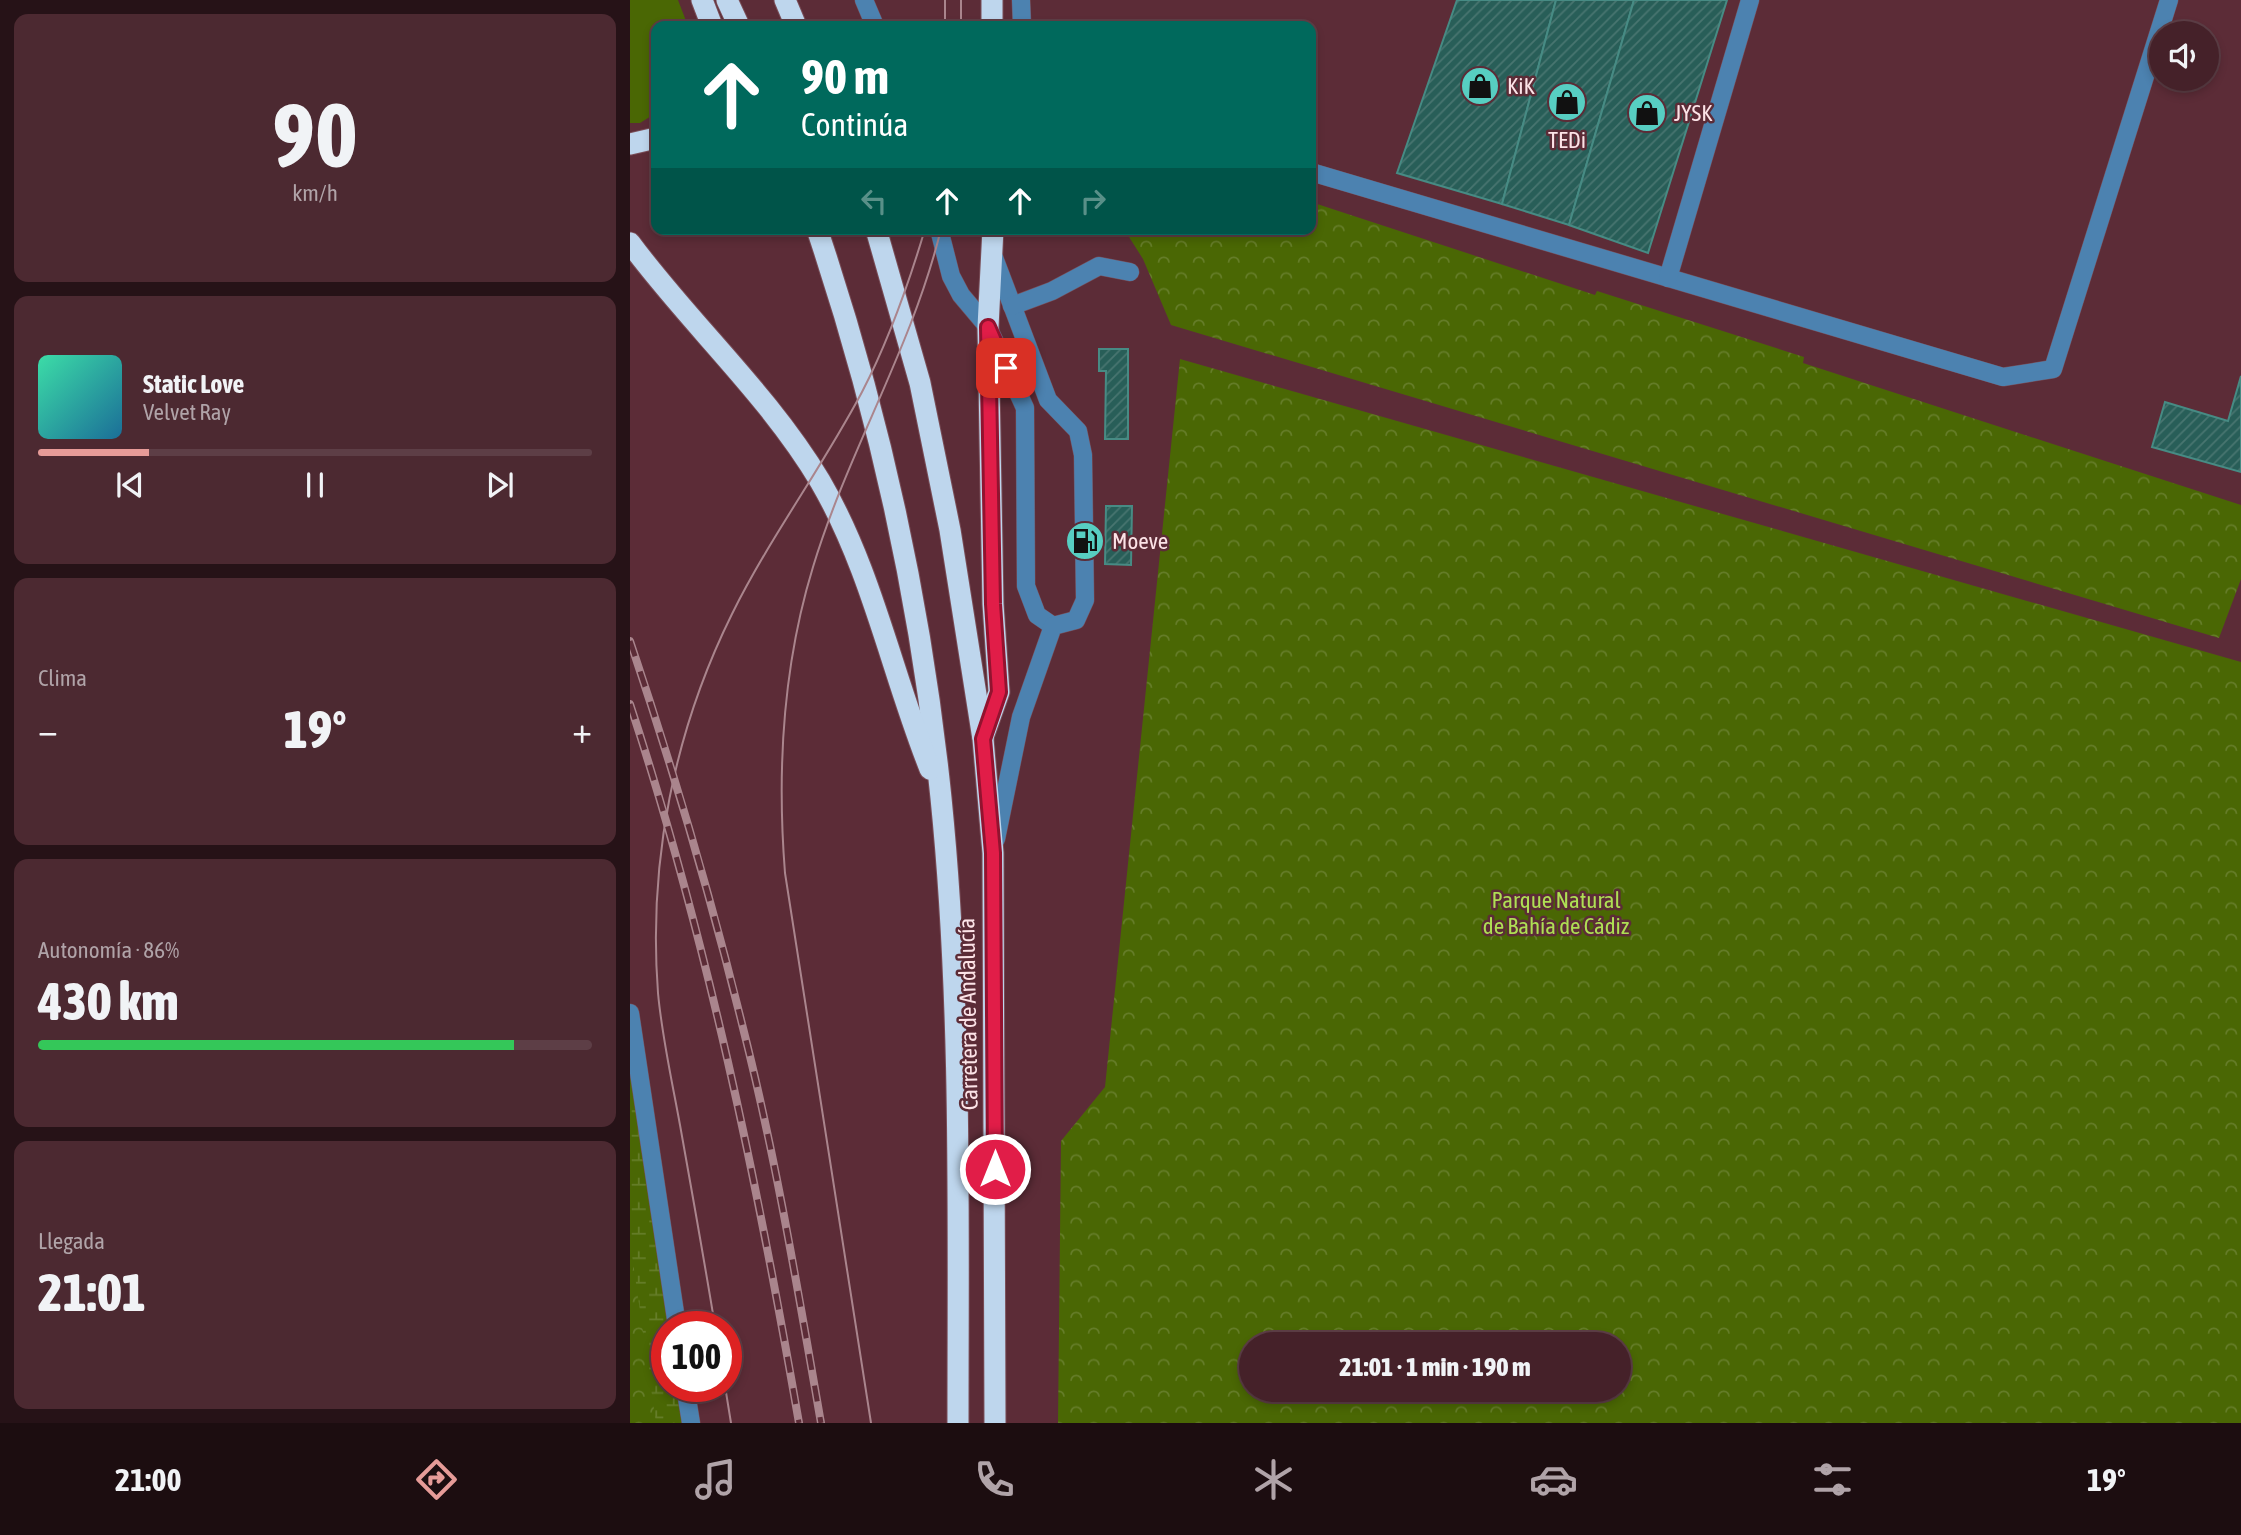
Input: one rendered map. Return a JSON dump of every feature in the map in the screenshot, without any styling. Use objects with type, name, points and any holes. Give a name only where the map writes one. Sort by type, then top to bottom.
[{"type":"highway","points":[[702,0],[710,21]]},
{"type":"highway","points":[[727,0],[737,21]]},
{"type":"highway","points":[[785,0],[794,21]]},
{"type":"highway","points":[[992,0],[992,21]]},
{"type":"highway","points":[[630,144],[651,139]]},
{"type":"highway","points":[[819,235],[881,439],[909,572],[941,796]]},
{"type":"highway","name":"Carretera de Andalucía","points":[[878,235],[920,383],[950,530],[983,739],[993,853],[995,1423]]},
{"type":"highway","points":[[983,739],[999,692],[993,604],[988,327],[995,240]]},
{"type":"highway","points":[[630,243],[788,434],[819,480],[856,557],[886,639],[903,702],[941,796]]},
{"type":"highway","name":"Carretera de Andalucía","points":[[941,796],[954,1021],[958,1206],[958,1423]]},
{"type":"street","points":[[864,0],[873,21]]},
{"type":"street","points":[[1021,0],[1021,21]]},
{"type":"street","points":[[1668,278],[1749,0]]},
{"type":"street","points":[[1316,173],[2003,377],[2053,369],[2169,0]]},
{"type":"street","points":[[941,235],[951,276],[961,295],[988,327],[1025,408],[1026,586],[1037,615],[1053,626],[1076,620],[1085,600],[1083,455],[1078,431],[1048,400],[1012,306],[995,240]]},
{"type":"street","points":[[1012,306],[1052,291],[1098,266],[1130,272]]},
{"type":"street","points":[[993,853],[1021,717],[1053,626]]},
{"type":"street","points":[[630,1013],[675,1311]]},
{"type":"street","points":[[688,1402],[691,1423]]},
{"type":"green space","points":[[630,0],[678,0],[686,21],[651,21],[651,116],[640,123],[630,123]]},
{"type":"green space","points":[[1316,204],[1595,295],[1597,291],[1804,357],[1803,363],[2241,505],[2241,579],[2219,638],[1171,325],[1143,259],[1128,235],[1316,235]]},
{"type":"green space","name":"Parque Natural de Bahía de Cádiz","points":[[1180,359],[2241,662],[2241,1423],[1058,1423],[1061,1141],[1105,1087]]},
{"type":"green space","points":[[630,1060],[677,1311],[651,1311],[651,1402],[693,1402],[697,1423],[630,1423]]},
{"type":"green space","points":[[630,1241],[656,1423],[630,1423]]},
{"type":"building","name":"KiK","points":[[1457,0],[1556,0],[1502,204],[1397,173]]},
{"type":"building","name":"TEDi","points":[[1556,0],[1634,0],[1569,225],[1502,204]]},
{"type":"building","name":"JYSK","points":[[1634,0],[1727,0],[1648,253],[1569,225]]},
{"type":"building","points":[[1099,349],[1128,349],[1128,439],[1105,439],[1106,371],[1099,371]]},
{"type":"building","points":[[2241,376],[2241,472],[2152,447],[2165,402],[2228,421]]},
{"type":"building","points":[[1106,506],[1132,506],[1131,565],[1105,564]]},
{"type":"tram line","points":[[945,0],[945,21]]},
{"type":"tram line","points":[[961,0],[961,21]]},
{"type":"tram line","points":[[712,1311],[658,993],[657,895],[670,798],[680,751],[695,704],[732,614],[862,392],[897,312],[923,235]]},
{"type":"tram line","points":[[871,1423],[785,873],[782,758],[795,642],[813,567],[827,524],[914,316],[939,235]]},
{"type":"tram line","points":[[728,1402],[731,1423]]},
{"type":"railway","points":[[630,641],[691,833],[755,1077],[795,1274],[821,1423]]},
{"type":"railway","points":[[630,704],[683,881],[728,1060],[766,1241],[799,1423]]},
{"type":"place","name":"KiK","points":[[1480,86]]},
{"type":"place","name":"TEDi","points":[[1567,102]]},
{"type":"place","name":"JYSK","points":[[1647,113]]},
{"type":"place","name":"Moeve","points":[[1085,541]]},
{"type":"route","points":[[995,1169],[993,853],[983,739],[999,692],[993,604],[988,327],[1006,368]]}]
